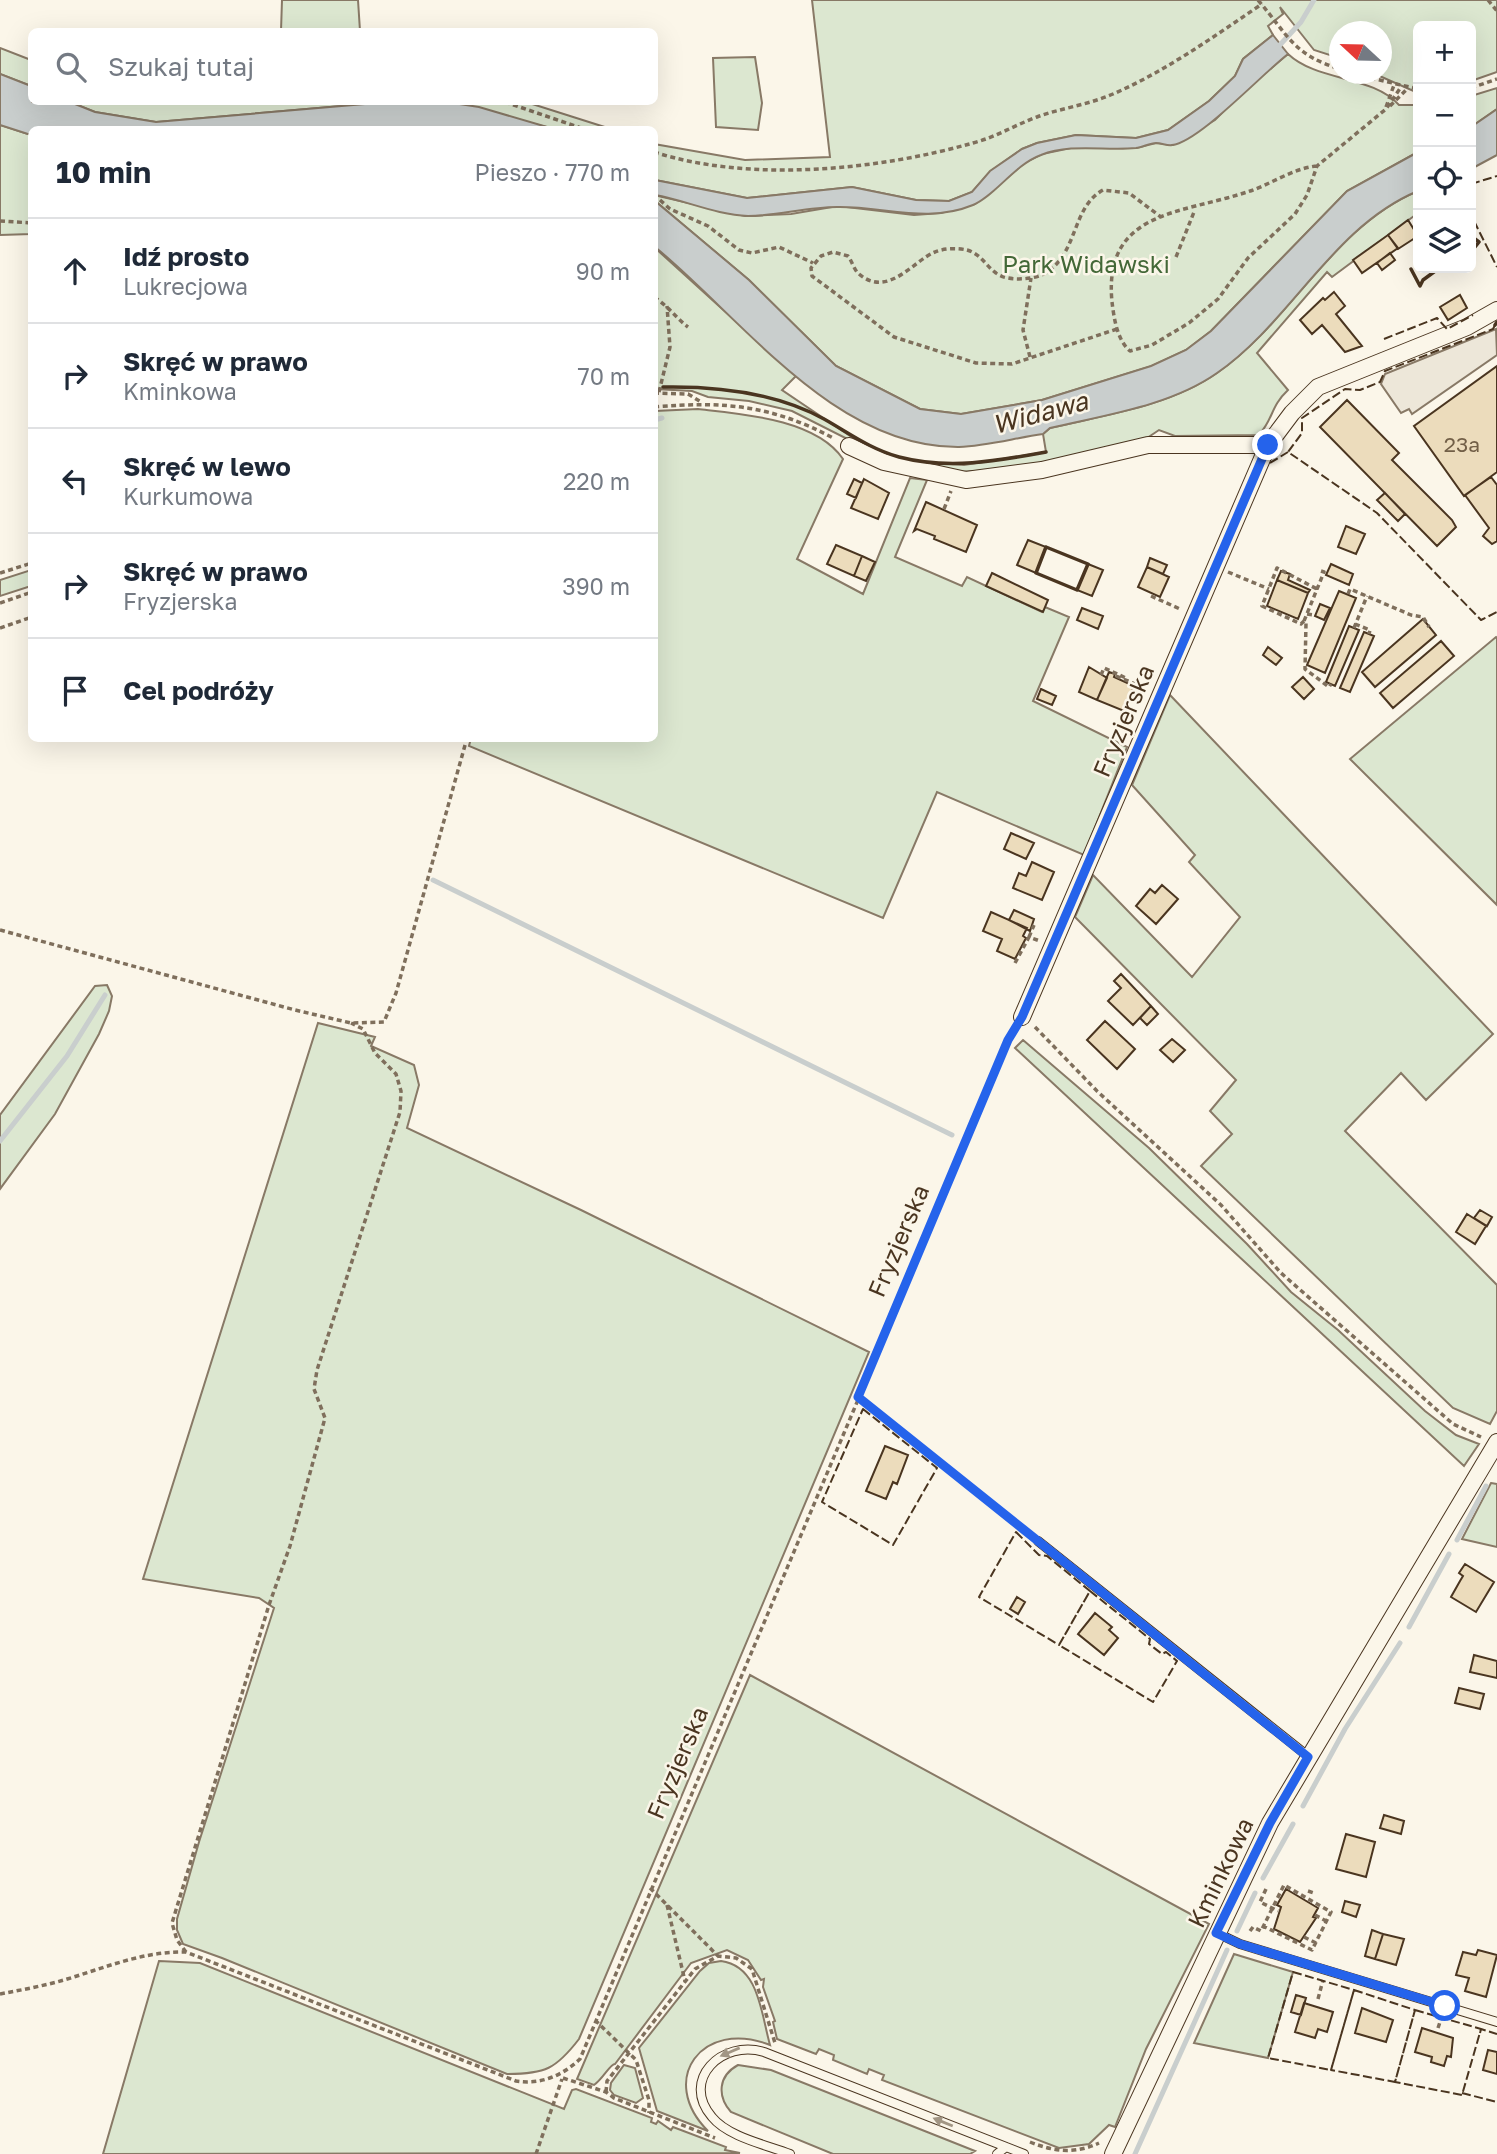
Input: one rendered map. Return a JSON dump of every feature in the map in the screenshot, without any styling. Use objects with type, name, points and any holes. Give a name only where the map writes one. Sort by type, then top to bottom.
[{"type":"street","name":"Fryzjerska","points":[[1022,1017],[1268,445],[1318,387],[1467,327],[1497,310]]},
{"type":"street","points":[[849,446],[884,462],[966,480],[1042,470],[1148,445],[1268,445]]},
{"type":"street","name":"Kminkowa","points":[[1113,2154],[1270,1823],[1496,1443]]},
{"type":"lane","points":[[1038,1541],[1308,1757]]},
{"type":"lane","points":[[1216,1933],[1240,1944],[1497,2022]]},
{"type":"lane","points":[[790,2154],[727,2128],[713,2118],[705,2105],[702,2088],[708,2069],[716,2059],[736,2049],[757,2049],[1024,2154]]},
{"type":"lane","points":[[997,2154],[1006,2147]]},
{"type":"path","points":[[1488,0],[1497,11]]},
{"type":"path","points":[[658,153],[705,164],[761,171],[891,163],[973,143],[1006,133],[1036,117],[1112,94],[1185,56],[1260,2],[1301,53],[1313,61],[1329,66]]},
{"type":"path","points":[[1476,86],[1497,79]]},
{"type":"path","points":[[1390,84],[1413,88]]},
{"type":"path","points":[[1385,108],[1394,85]]},
{"type":"path","points":[[1317,166],[1304,167],[1247,192],[1146,221],[1132,232],[1118,250],[1113,264],[1111,288],[1121,341],[1130,351],[1152,345],[1218,299],[1248,258],[1280,232],[1295,214],[1307,195],[1317,166],[1393,101],[1401,87]]},
{"type":"path","points":[[1385,108],[1394,104],[1408,88]]},
{"type":"path","points":[[514,105],[575,126]]},
{"type":"path","points":[[813,263],[827,253],[841,253],[848,256],[858,274],[865,278],[890,279],[909,272],[934,252],[959,249],[973,253],[1002,276],[1031,278],[1046,273],[1061,259],[1072,243],[1086,203],[1103,190],[1129,193],[1161,217]]},
{"type":"path","points":[[660,200],[670,209],[708,226],[739,250],[752,253],[779,247],[813,263]]},
{"type":"path","points":[[1176,257],[1194,212]]},
{"type":"path","points":[[0,221],[28,223]]},
{"type":"path","points":[[813,263],[812,276],[820,285],[848,300],[884,330],[904,341],[987,365],[1012,365],[1118,329]]},
{"type":"path","points":[[1030,357],[1023,330],[1031,278]]},
{"type":"path","points":[[658,300],[688,327]]},
{"type":"path","points":[[658,389],[670,347],[667,306]]},
{"type":"path","points":[[658,392],[688,394],[703,403]]},
{"type":"path","points":[[658,407],[703,403],[760,408],[786,415],[849,446]]},
{"type":"path","points":[[0,573],[28,564]]},
{"type":"path","points":[[1215,566],[1269,589]]},
{"type":"path","points":[[1317,589],[1277,568],[1262,604],[1264,608],[1301,624],[1304,621],[1324,572],[1321,571]]},
{"type":"path","points":[[1348,594],[1350,589],[1411,615],[1423,617],[1429,627]]},
{"type":"path","points":[[0,603],[28,593]]},
{"type":"path","points":[[1152,596],[1194,616]]},
{"type":"path","points":[[1367,596],[1354,626],[1370,630],[1369,634]]},
{"type":"path","points":[[1307,614],[1314,615]]},
{"type":"path","points":[[0,628],[28,618]]},
{"type":"path","points":[[1304,621],[1305,669],[1323,685],[1329,687],[1331,684]]},
{"type":"path","points":[[1101,675],[1104,668],[1136,685]]},
{"type":"path","points":[[1116,676],[1160,694]]},
{"type":"path","points":[[351,1023],[384,1022],[389,1013],[466,742]]},
{"type":"path","points":[[1015,963],[1034,925]]},
{"type":"path","points":[[0,930],[351,1023],[363,1029],[375,1054],[396,1074],[401,1091],[400,1112],[317,1370],[314,1389],[325,1418],[290,1546],[268,1605],[172,1923],[177,1940],[186,1952]]},
{"type":"path","points":[[1029,937],[1051,946]]},
{"type":"path","points":[[1022,1017],[1221,1205],[1281,1273],[1453,1424],[1496,1443]]},
{"type":"path","name":"Fryzjerska","points":[[566,2071],[580,2059],[1008,1040],[1022,1017]]},
{"type":"path","points":[[858,1397],[1038,1541]]},
{"type":"path","points":[[1250,1931],[1252,1927],[1261,1931],[1263,1926],[1272,1908],[1284,1885],[1331,1912],[1312,1950],[1263,1926]]},
{"type":"path","points":[[650,1888],[718,1956]]},
{"type":"path","points":[[1266,1889],[1259,1902],[1278,1911]]},
{"type":"path","points":[[1308,1897],[1311,1892]]},
{"type":"path","points":[[666,1902],[685,1981]]},
{"type":"path","points":[[1315,1915],[1326,1921]]},
{"type":"path","points":[[1304,1937],[1316,1943]]},
{"type":"path","points":[[0,1994],[61,1981],[125,1960],[166,1952],[186,1952],[516,2081],[539,2081],[566,2071]]},
{"type":"path","points":[[606,2092],[607,2081],[685,1981],[695,1969],[718,1956],[736,1958],[752,1969],[773,2042]]},
{"type":"path","points":[[1318,1998],[1326,1970]]},
{"type":"path","points":[[595,2020],[604,2032],[636,2060],[649,2100],[649,2113]]},
{"type":"path","points":[[536,2154],[566,2071]]},
{"type":"path","points":[[563,2078],[606,2092],[649,2113],[721,2141]]},
{"type":"green space","points":[[282,0],[358,0],[360,28],[281,28]]},
{"type":"green space","points":[[812,0],[1497,0],[1497,72],[1476,79],[1476,21],[1413,21],[1413,91],[1392,82],[1392,21],[1329,21],[1329,55],[1314,50],[1280,7],[1283,14],[1268,26],[1273,35],[1243,59],[1235,76],[1209,101],[1168,130],[1136,138],[1076,135],[1037,143],[1022,149],[991,171],[972,192],[949,201],[916,200],[852,187],[747,198],[658,181],[658,145],[745,160],[830,157]]},
{"type":"green space","points":[[0,48],[28,59],[28,85],[0,74]]},
{"type":"green space","name":"Park Widawski","points":[[1288,54],[1314,70],[1329,74],[1329,84],[1363,84],[1388,95],[1399,105],[1413,105],[1413,155],[1347,191],[1211,331],[1186,350],[1152,366],[1042,400],[961,414],[920,409],[836,366],[749,280],[658,204],[658,196],[745,216],[791,214],[838,206],[914,215],[941,213],[975,204],[1026,162],[1042,154],[1071,148],[1136,148],[1156,143],[1173,145],[1215,120]]},
{"type":"green space","points":[[755,57],[762,103],[758,130],[716,127],[713,58]]},
{"type":"green space","points":[[1497,88],[1497,109],[1476,124],[1476,94]]},
{"type":"green space","points":[[78,105],[353,105],[156,122],[95,112]]},
{"type":"green space","points":[[461,105],[535,105],[602,126],[542,126]]},
{"type":"green space","points":[[0,125],[28,134],[28,234],[0,235]]},
{"type":"green space","points":[[1413,194],[1413,217],[1332,277],[1327,272],[1257,353],[1288,390],[1259,435],[1175,436],[1159,430],[1147,438],[1022,468],[960,472],[921,462],[964,465],[1046,452],[1043,434],[1050,428],[1136,408],[1179,394],[1199,384],[1243,352],[1361,227],[1388,207]]},
{"type":"green space","points":[[658,251],[796,376],[782,390],[853,438],[876,449],[875,453],[792,411],[749,401],[708,397],[692,391],[658,389]]},
{"type":"green space","points":[[698,409],[756,416],[797,427],[831,446],[843,459],[797,559],[863,594],[910,478],[927,480],[895,557],[962,586],[967,577],[1042,612],[1045,607],[1069,617],[1033,701],[1127,747],[1084,855],[937,792],[883,918],[469,746],[470,742],[658,742],[658,411]]},
{"type":"green space","points":[[28,571],[28,587],[0,596],[0,580]]},
{"type":"green space","points":[[1497,638],[1497,905],[1350,759]]},
{"type":"green space","points":[[1170,695],[1493,1034],[1426,1100],[1401,1073],[1345,1131],[1497,1285],[1497,1411],[1490,1424],[1453,1408],[1201,1166],[1232,1134],[1210,1111],[1236,1080],[1075,917],[1093,875],[1192,977],[1240,917],[1189,862],[1195,855],[1132,785]]},
{"type":"green space","points":[[107,985],[112,996],[99,1034],[55,1114],[0,1189],[0,1115],[95,986]]},
{"type":"green space","points":[[318,1023],[375,1037],[371,1046],[414,1065],[419,1085],[407,1128],[581,1210],[869,1352],[579,2039],[549,2068],[531,2073],[507,2074],[183,1944],[177,1930],[177,1919],[199,1842],[274,1608],[259,1598],[143,1579]]},
{"type":"green space","points":[[1023,1040],[1149,1148],[1247,1244],[1291,1292],[1338,1330],[1425,1411],[1456,1435],[1479,1444],[1464,1466],[1015,1048]]},
{"type":"green space","points":[[1491,1483],[1497,1484],[1497,1547],[1462,1539]]},
{"type":"green space","points":[[750,1675],[1209,1924],[1146,2049],[1115,2127],[1109,2125],[1089,2144],[1059,2148],[882,2080],[884,2075],[869,2069],[867,2074],[833,2060],[834,2055],[819,2049],[816,2054],[777,2039],[775,2021],[763,1987],[764,1979],[761,1980],[748,1960],[727,1950],[691,1963],[615,2064],[594,2085],[577,2079]]},
{"type":"green space","points":[[1234,1954],[1293,1972],[1268,2058],[1194,2043]]},
{"type":"green space","points":[[159,1961],[200,1963],[564,2109],[572,2090],[576,2089],[652,2118],[651,2122],[656,2124],[658,2121],[671,2130],[673,2127],[726,2147],[725,2150],[740,2153],[103,2154]]},
{"type":"green space","points":[[721,1961],[734,1965],[751,1981],[761,2006],[770,2045],[746,2039],[724,2040],[707,2047],[694,2059],[687,2074],[687,2092],[693,2112],[708,2131],[657,2111],[639,2048],[700,1971],[709,1963]]},
{"type":"green space","points":[[624,2065],[635,2068],[643,2098],[636,2103],[614,2095],[610,2090],[611,2083]]},
{"type":"green space","points":[[738,2065],[771,2070],[975,2151],[970,2154],[833,2154],[731,2112],[723,2099],[723,2080]]},
{"type":"shaded area","points":[[1496,329],[1497,355],[1412,414],[1409,409],[1401,413],[1381,384],[1385,374]]},
{"type":"water","points":[[1273,35],[1288,54],[1214,120],[1184,141],[1172,145],[1154,143],[1124,149],[1076,148],[1052,151],[1022,166],[973,205],[956,210],[922,214],[837,207],[748,216],[724,213],[658,196],[658,181],[747,198],[852,187],[916,200],[949,201],[972,192],[990,171],[1022,149],[1037,143],[1076,135],[1136,138],[1168,130],[1209,101],[1235,76],[1243,59]]},
{"type":"water","points":[[0,74],[28,85],[28,105],[78,105],[95,112],[156,122],[353,105],[466,105],[544,126],[28,126],[28,134],[0,125]]},
{"type":"water","points":[[1497,109],[1497,155],[1476,166],[1476,147],[1476,124]]},
{"type":"water","name":"Widawa","points":[[1413,155],[1413,194],[1388,207],[1361,227],[1268,328],[1217,373],[1179,394],[1115,414],[1050,428],[1043,434],[959,447],[914,442],[871,426],[831,403],[793,374],[658,250],[658,204],[749,280],[836,366],[920,409],[961,414],[1042,400],[1151,366],[1186,350],[1211,331],[1347,191]]},
{"type":"building","points":[[1408,220],[1413,228],[1413,239],[1398,249],[1388,235]]},
{"type":"building","points":[[1388,235],[1398,248],[1362,273],[1353,260]]},
{"type":"building","points":[[1390,253],[1395,260],[1382,270],[1377,263]]},
{"type":"building","points":[[1334,292],[1345,306],[1336,314],[1362,346],[1345,352],[1322,325],[1312,334],[1300,320],[1323,298],[1325,300]]},
{"type":"building","points":[[1460,295],[1467,308],[1448,320],[1440,307]]},
{"type":"building","points":[[1497,366],[1497,472],[1464,496],[1414,426]]},
{"type":"building","points":[[1347,400],[1399,453],[1392,460],[1452,520],[1456,527],[1437,546],[1320,427]]},
{"type":"building","points":[[1491,477],[1497,485],[1497,541],[1492,544],[1483,536],[1489,528],[1465,495]]},
{"type":"building","points":[[854,479],[862,483],[856,498],[847,494]]},
{"type":"building","points":[[864,479],[889,493],[878,519],[851,508]]},
{"type":"building","points":[[1385,493],[1405,514],[1398,521],[1377,500]]},
{"type":"building","points":[[926,502],[977,525],[966,552],[934,539],[935,536],[917,529],[914,531]]},
{"type":"building","points":[[1346,526],[1365,534],[1356,554],[1338,547]]},
{"type":"building","points":[[1028,540],[1046,547],[1036,573],[1017,565]]},
{"type":"building","points":[[836,545],[862,556],[854,576],[827,564]]},
{"type":"building","points":[[862,556],[875,562],[866,581],[854,576]]},
{"type":"building","points":[[1150,558],[1167,565],[1163,574],[1147,567]]},
{"type":"building","points":[[1088,564],[1103,570],[1092,596],[1077,590]]},
{"type":"building","points":[[1331,564],[1353,574],[1349,585],[1326,575]]},
{"type":"building","points":[[1147,567],[1169,577],[1160,597],[1138,587]]},
{"type":"building","points":[[1281,571],[1290,574],[1288,580],[1310,590],[1308,593],[1277,580]]},
{"type":"building","points":[[992,573],[1048,600],[1043,612],[986,586]]},
{"type":"building","points":[[1277,580],[1308,593],[1298,619],[1267,606]]},
{"type":"building","points":[[1339,591],[1356,598],[1325,673],[1307,665]]},
{"type":"building","points":[[1320,604],[1330,608],[1324,620],[1315,616]]},
{"type":"building","points":[[1082,608],[1103,616],[1098,629],[1077,620]]},
{"type":"building","points":[[1423,619],[1436,635],[1375,687],[1362,672]]},
{"type":"building","points":[[1349,626],[1359,630],[1335,686],[1326,682]]},
{"type":"building","points":[[1364,632],[1374,636],[1350,692],[1340,688]]},
{"type":"building","points":[[1441,641],[1454,656],[1393,708],[1380,693]]},
{"type":"building","points":[[1268,647],[1282,658],[1276,665],[1263,655]]},
{"type":"building","points":[[1089,667],[1107,678],[1097,700],[1079,692]]},
{"type":"building","points":[[1109,672],[1134,686],[1124,711],[1097,700]]},
{"type":"building","points":[[1303,677],[1314,689],[1304,699],[1292,687]]},
{"type":"building","points":[[1041,689],[1056,696],[1052,705],[1037,699]]},
{"type":"building","points":[[1011,833],[1034,843],[1026,859],[1004,849]]},
{"type":"building","points":[[1032,862],[1054,872],[1042,900],[1013,888],[1019,873],[1026,876]]},
{"type":"building","points":[[1162,885],[1178,899],[1156,924],[1136,906],[1150,889],[1155,893]]},
{"type":"building","points":[[1014,910],[1034,919],[1030,931],[1009,920]]},
{"type":"building","points":[[991,912],[1027,928],[1023,936],[1026,938],[1015,959],[997,951],[1002,939],[983,931]]},
{"type":"building","points":[[1121,974],[1151,1006],[1133,1025],[1108,1001],[1121,988],[1114,981]]},
{"type":"building","points":[[1151,1006],[1158,1014],[1147,1025],[1140,1018]]},
{"type":"building","points":[[1105,1021],[1135,1049],[1117,1069],[1087,1040]]},
{"type":"building","points":[[1172,1039],[1185,1050],[1173,1062],[1160,1050]]},
{"type":"building","points":[[1480,1210],[1492,1217],[1487,1226],[1474,1218]]},
{"type":"building","points":[[1467,1214],[1486,1226],[1475,1244],[1456,1232]]},
{"type":"building","points":[[885,1446],[908,1455],[897,1484],[893,1482],[886,1499],[866,1491]]},
{"type":"building","points":[[1465,1564],[1494,1582],[1476,1612],[1451,1597],[1463,1576],[1459,1573]]},
{"type":"building","points":[[1017,1597],[1025,1602],[1018,1614],[1010,1609]]},
{"type":"building","points":[[1095,1613],[1112,1627],[1109,1630],[1118,1638],[1104,1655],[1078,1634]]},
{"type":"building","points":[[1474,1655],[1497,1661],[1497,1678],[1470,1672]]},
{"type":"building","points":[[1459,1688],[1484,1694],[1480,1709],[1455,1703]]},
{"type":"building","points":[[1384,1815],[1404,1821],[1401,1834],[1380,1828]]},
{"type":"building","points":[[1346,1834],[1375,1842],[1366,1877],[1336,1869]]},
{"type":"building","points":[[1286,1889],[1318,1908],[1313,1917],[1316,1918],[1300,1942],[1274,1929],[1281,1907],[1277,1905]]},
{"type":"building","points":[[1345,1901],[1360,1905],[1356,1917],[1342,1912]]},
{"type":"building","points":[[1372,1930],[1383,1934],[1375,1959],[1365,1956]]},
{"type":"building","points":[[1383,1934],[1404,1939],[1396,1965],[1375,1959]]},
{"type":"building","points":[[1478,1950],[1497,1955],[1486,1997],[1465,1991],[1469,1978],[1456,1975],[1463,1952],[1476,1955]]},
{"type":"building","points":[[1296,1995],[1306,1998],[1301,2015],[1291,2012]]},
{"type":"building","points":[[1304,2003],[1333,2012],[1327,2032],[1318,2029],[1315,2038],[1295,2032]]},
{"type":"building","points":[[1362,2008],[1393,2020],[1386,2042],[1355,2033]]},
{"type":"building","points":[[1422,2028],[1453,2038],[1451,2057],[1447,2056],[1444,2066],[1431,2062],[1432,2057],[1415,2052]]},
{"type":"building","points":[[1488,2050],[1497,2052],[1497,2074],[1483,2070]]},
{"type":"waterway","points":[[1278,47],[1301,22],[1314,0]]},
{"type":"waterway","points":[[658,419],[662,418]]},
{"type":"waterway","points":[[433,880],[952,1135]]},
{"type":"waterway","points":[[0,1141],[67,1056],[105,995]]},
{"type":"waterway","points":[[1457,1540],[1486,1486]]},
{"type":"waterway","points":[[1409,1627],[1449,1554]]},
{"type":"waterway","points":[[1303,1806],[1345,1729],[1400,1643]]},
{"type":"waterway","points":[[1263,1878],[1293,1824]]},
{"type":"waterway","points":[[1237,1931],[1255,1893]]},
{"type":"waterway","points":[[1135,2154],[1227,1950]]},
{"type":"fence","points":[[1476,182],[1497,176]]},
{"type":"fence","points":[[1476,225],[1497,267]]},
{"type":"fence","points":[[1384,339],[1437,318],[1447,329],[1473,315]]},
{"type":"fence","points":[[1495,325],[1493,329],[1385,371],[1380,382],[1360,390],[1345,389],[1302,418],[1302,433],[1288,452],[1377,513],[1481,620],[1497,612]]},
{"type":"fence","points":[[1270,463],[1288,452]]},
{"type":"fence","points":[[863,1409],[937,1468],[893,1545],[822,1502],[863,1409]]},
{"type":"fence","points":[[1016,1532],[1039,1555],[1047,1556],[1090,1591],[1059,1645],[979,1597],[1016,1532]]},
{"type":"fence","points":[[1090,1591],[1150,1639],[1149,1644],[1177,1661],[1153,1702],[1059,1645],[1090,1591]]},
{"type":"fence","points":[[1293,1972],[1354,1990],[1331,2070],[1268,2058],[1293,1972]]},
{"type":"fence","points":[[1354,1990],[1415,2010],[1395,2082],[1331,2070],[1354,1990]]},
{"type":"fence","points":[[1415,2010],[1481,2029],[1462,2095],[1395,2082],[1415,2010]]},
{"type":"fence","points":[[1480,2033],[1481,2029],[1497,2034]]},
{"type":"fence","points":[[1462,2093],[1497,2102]]},
{"type":"wall","points":[[1476,240],[1479,242],[1476,246]]},
{"type":"wall","points":[[1411,269],[1413,273]]},
{"type":"wall","points":[[1413,273],[1420,286],[1433,273]]},
{"type":"wall","points":[[663,387],[746,392],[786,402],[824,419],[879,450],[918,461],[973,463],[1046,452]]},
{"type":"wall","points":[[1046,547],[1088,564],[1077,590],[1036,573],[1046,547]]},
{"type":"route","points":[[1268,445],[1022,1017],[1008,1040],[858,1397],[1308,1757],[1270,1823],[1216,1933],[1240,1944],[1445,2006]]}]
